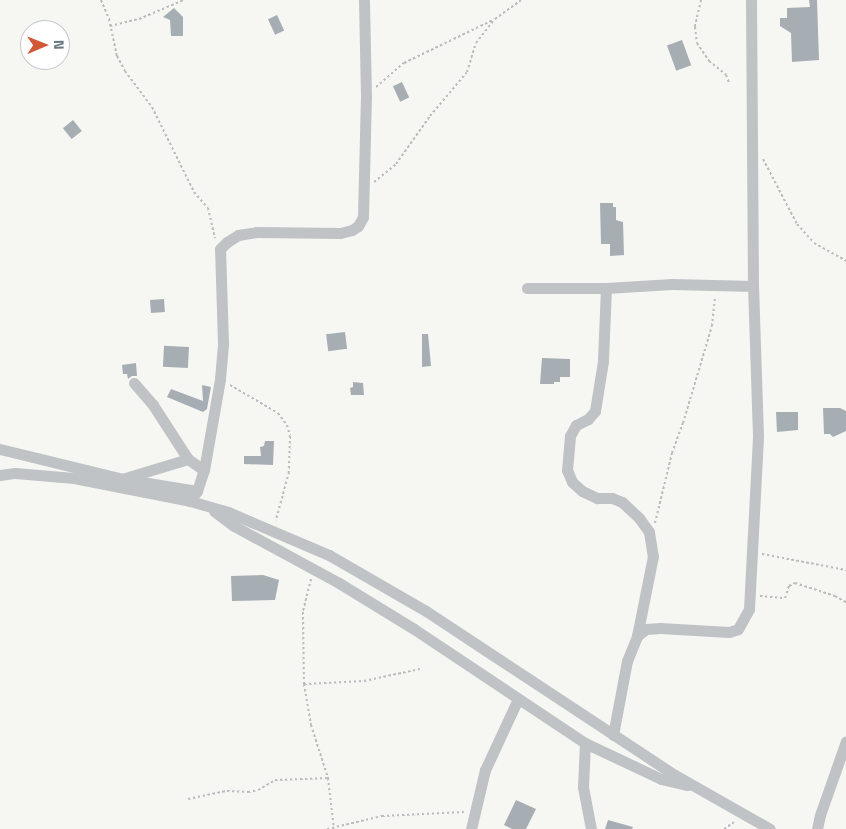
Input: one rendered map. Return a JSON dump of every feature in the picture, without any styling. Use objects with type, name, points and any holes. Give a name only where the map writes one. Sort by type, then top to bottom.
[{"type":"street","points":[[190,501],[197,491],[204,470],[220,379],[223,344],[220,249],[226,242],[238,235],[257,232],[340,233],[352,230],[358,226],[363,217],[366,97],[364,0]]},
{"type":"street","points":[[637,636],[646,629],[660,628],[729,632],[738,628],[744,622],[749,609],[758,436],[753,286],[751,0]]},
{"type":"street","points":[[527,288],[606,288],[672,284],[753,286]]},
{"type":"street","points":[[606,288],[603,361],[595,411],[588,419],[576,425],[570,436],[567,470],[572,482],[582,491],[597,498],[612,498],[622,502],[645,526],[652,540],[653,556],[637,636],[627,661],[613,735]]},
{"type":"street","points":[[134,383],[153,404],[188,460],[204,470]]},
{"type":"street","points":[[0,450],[123,479],[197,491]]},
{"type":"street","points":[[112,485],[123,479],[188,460]]},
{"type":"street","points":[[0,475],[15,473],[74,478],[208,505],[274,531],[329,556],[426,611],[613,735],[694,786],[770,829]]},
{"type":"street","points":[[208,505],[234,526],[316,570],[447,650],[585,743],[661,779],[694,786]]},
{"type":"street","points":[[471,829],[485,770],[518,699]]},
{"type":"street","points":[[817,829],[820,815],[846,741]]},
{"type":"street","points":[[585,743],[584,787],[591,829]]},
{"type":"path","points":[[101,0],[118,56],[125,71],[152,107],[194,192],[208,208],[213,234],[220,249]]},
{"type":"path","points":[[110,26],[139,19],[184,0]]},
{"type":"path","points":[[366,97],[404,63],[495,19],[521,0]]},
{"type":"path","points":[[700,0],[695,27],[697,43],[709,61],[726,75],[729,83]]},
{"type":"path","points":[[365,189],[396,164],[430,116],[467,72],[476,43],[495,19]]},
{"type":"path","points":[[761,154],[797,224],[814,243],[846,261]]},
{"type":"path","points":[[652,540],[672,453],[712,326],[716,285]]},
{"type":"path","points":[[220,379],[267,406],[278,414],[287,425],[290,436],[289,472],[274,531]]},
{"type":"path","points":[[752,552],[846,570]]},
{"type":"path","points":[[316,570],[311,579],[303,612],[304,684],[310,725],[328,778],[334,828]]},
{"type":"path","points":[[751,594],[785,598],[789,586],[795,583],[835,596],[846,602]]},
{"type":"path","points":[[304,684],[364,681],[420,669]]},
{"type":"path","points":[[188,799],[227,791],[248,792],[258,790],[274,780],[328,778]]},
{"type":"path","points":[[327,829],[382,816],[474,812]]},
{"type":"building","points":[[809,0],[817,0],[819,60],[792,62],[791,33],[780,26],[780,18],[787,18],[787,8],[810,7]]},
{"type":"building","points":[[174,8],[183,17],[183,36],[171,36],[170,20],[163,17]]},
{"type":"building","points":[[277,15],[284,30],[275,35],[268,19]]},
{"type":"building","points":[[682,40],[691,65],[676,71],[667,45]]},
{"type":"building","points":[[402,82],[409,97],[400,102],[393,86]]},
{"type":"building","points":[[73,120],[82,131],[72,139],[63,128]]},
{"type":"building","points":[[600,203],[613,203],[613,207],[616,207],[616,220],[623,222],[624,255],[610,256],[610,244],[601,244]]},
{"type":"building","points":[[164,299],[165,312],[151,313],[150,300]]},
{"type":"building","points":[[345,332],[347,349],[328,351],[326,334]]},
{"type":"building","points":[[422,334],[428,334],[431,366],[422,367]]},
{"type":"building","points":[[164,346],[189,347],[188,368],[163,367]]},
{"type":"building","points":[[542,358],[570,359],[570,377],[560,377],[560,382],[554,382],[554,384],[540,384]]},
{"type":"building","points":[[136,363],[137,376],[132,376],[128,379],[127,374],[123,374],[122,365]]},
{"type":"building","points":[[353,382],[363,383],[364,395],[351,395],[350,388],[353,387]]},
{"type":"building","points":[[202,385],[211,387],[207,409],[203,412],[167,397],[171,389],[203,401]]},
{"type":"building","points":[[823,408],[840,408],[846,411],[846,431],[833,437],[830,434],[824,434]]},
{"type":"building","points":[[776,412],[798,412],[798,430],[777,432]]},
{"type":"building","points":[[265,441],[274,441],[273,465],[244,464],[244,456],[261,456],[260,447],[264,446]]},
{"type":"building","points":[[263,575],[279,580],[275,600],[232,601],[231,576]]},
{"type":"building","points":[[516,800],[536,809],[526,829],[512,829],[504,825]]},
{"type":"building","points":[[608,820],[633,827],[632,829],[605,829]]}]
